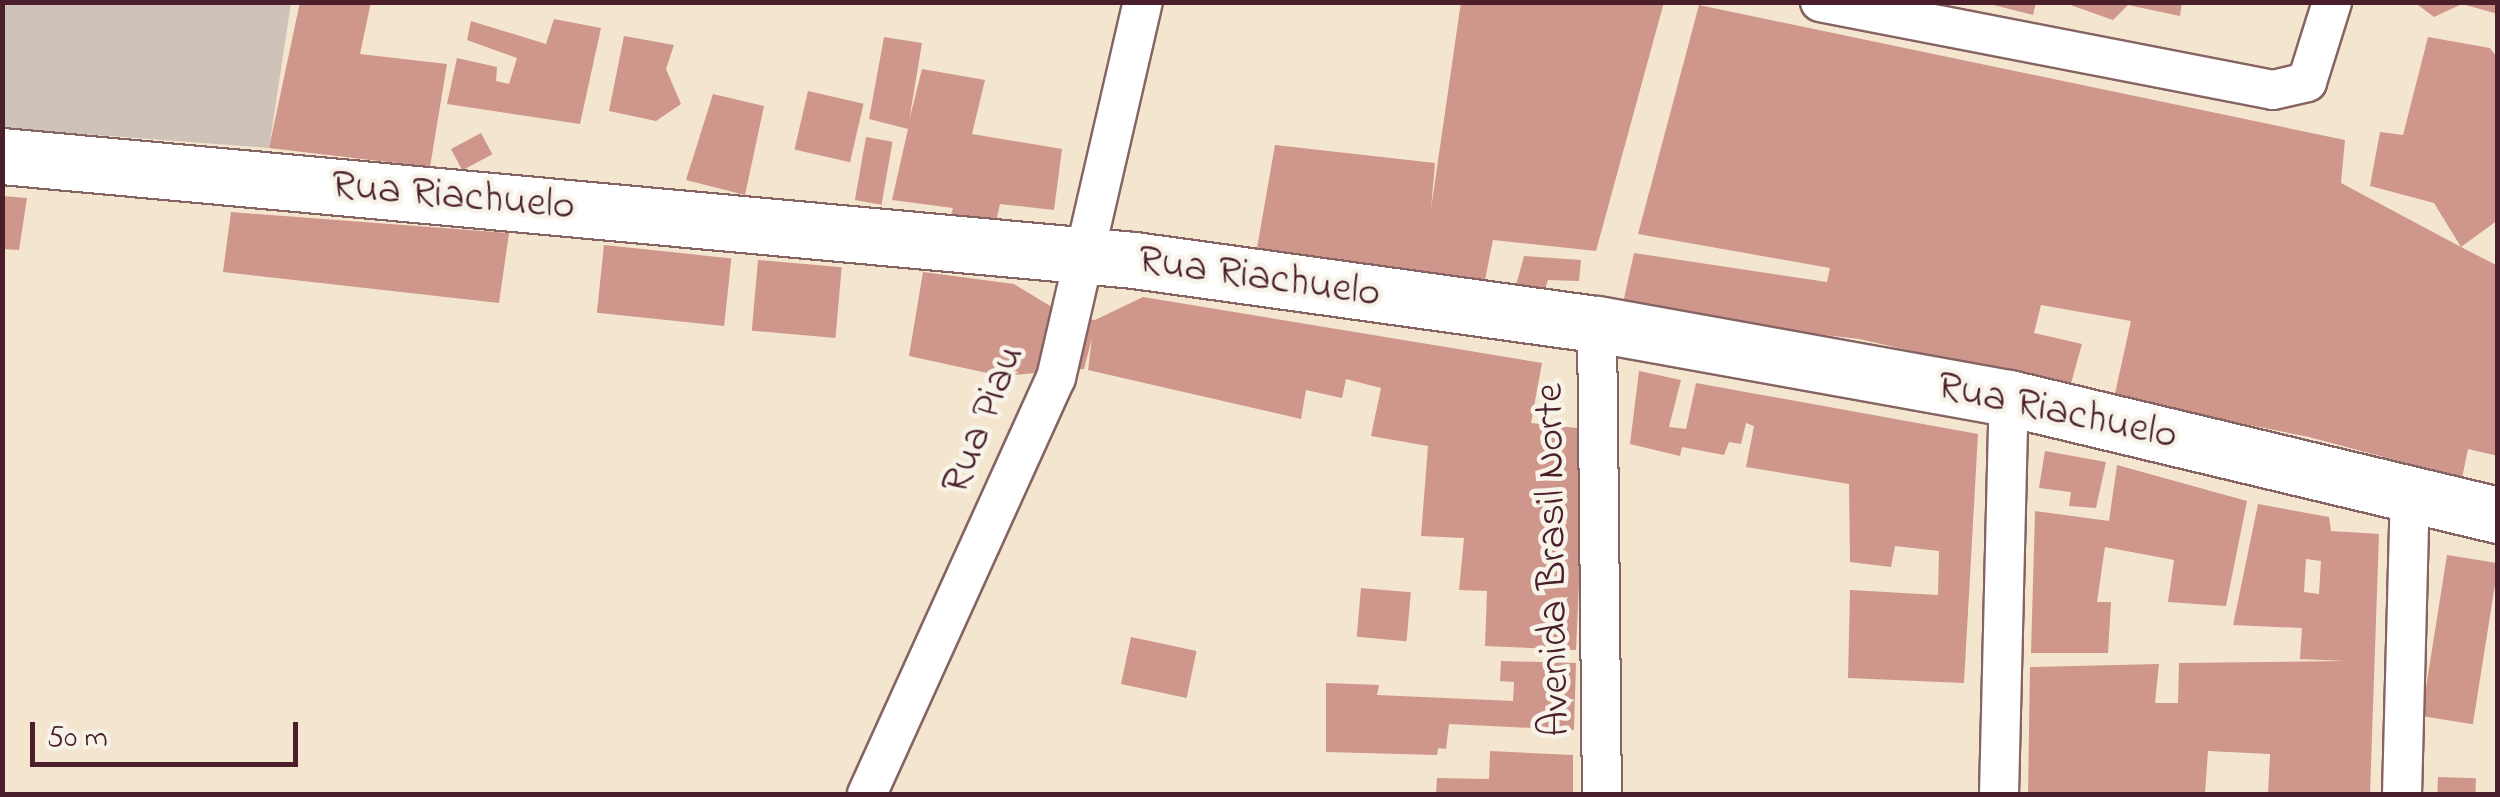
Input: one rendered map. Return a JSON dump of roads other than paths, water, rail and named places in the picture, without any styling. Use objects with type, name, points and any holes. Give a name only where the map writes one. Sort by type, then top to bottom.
[{"type":"street","name":"Rua Piau","points":[[867,794],[1056,378],[1081,255],[1142,2]]},
{"type":"street","points":[[1820,2],[2273,90],[2308,82],[2332,2]]},
{"type":"street","name":"Rua Riachuelo","points":[[2,156],[1081,255],[1596,324],[2010,398],[2498,515]]},
{"type":"street","name":"Avenida Brasil Norte","points":[[1596,324],[1602,794]]},
{"type":"street","points":[[1999,794],[2010,398]]},
{"type":"street","points":[[2402,794],[2410,492]]}]
